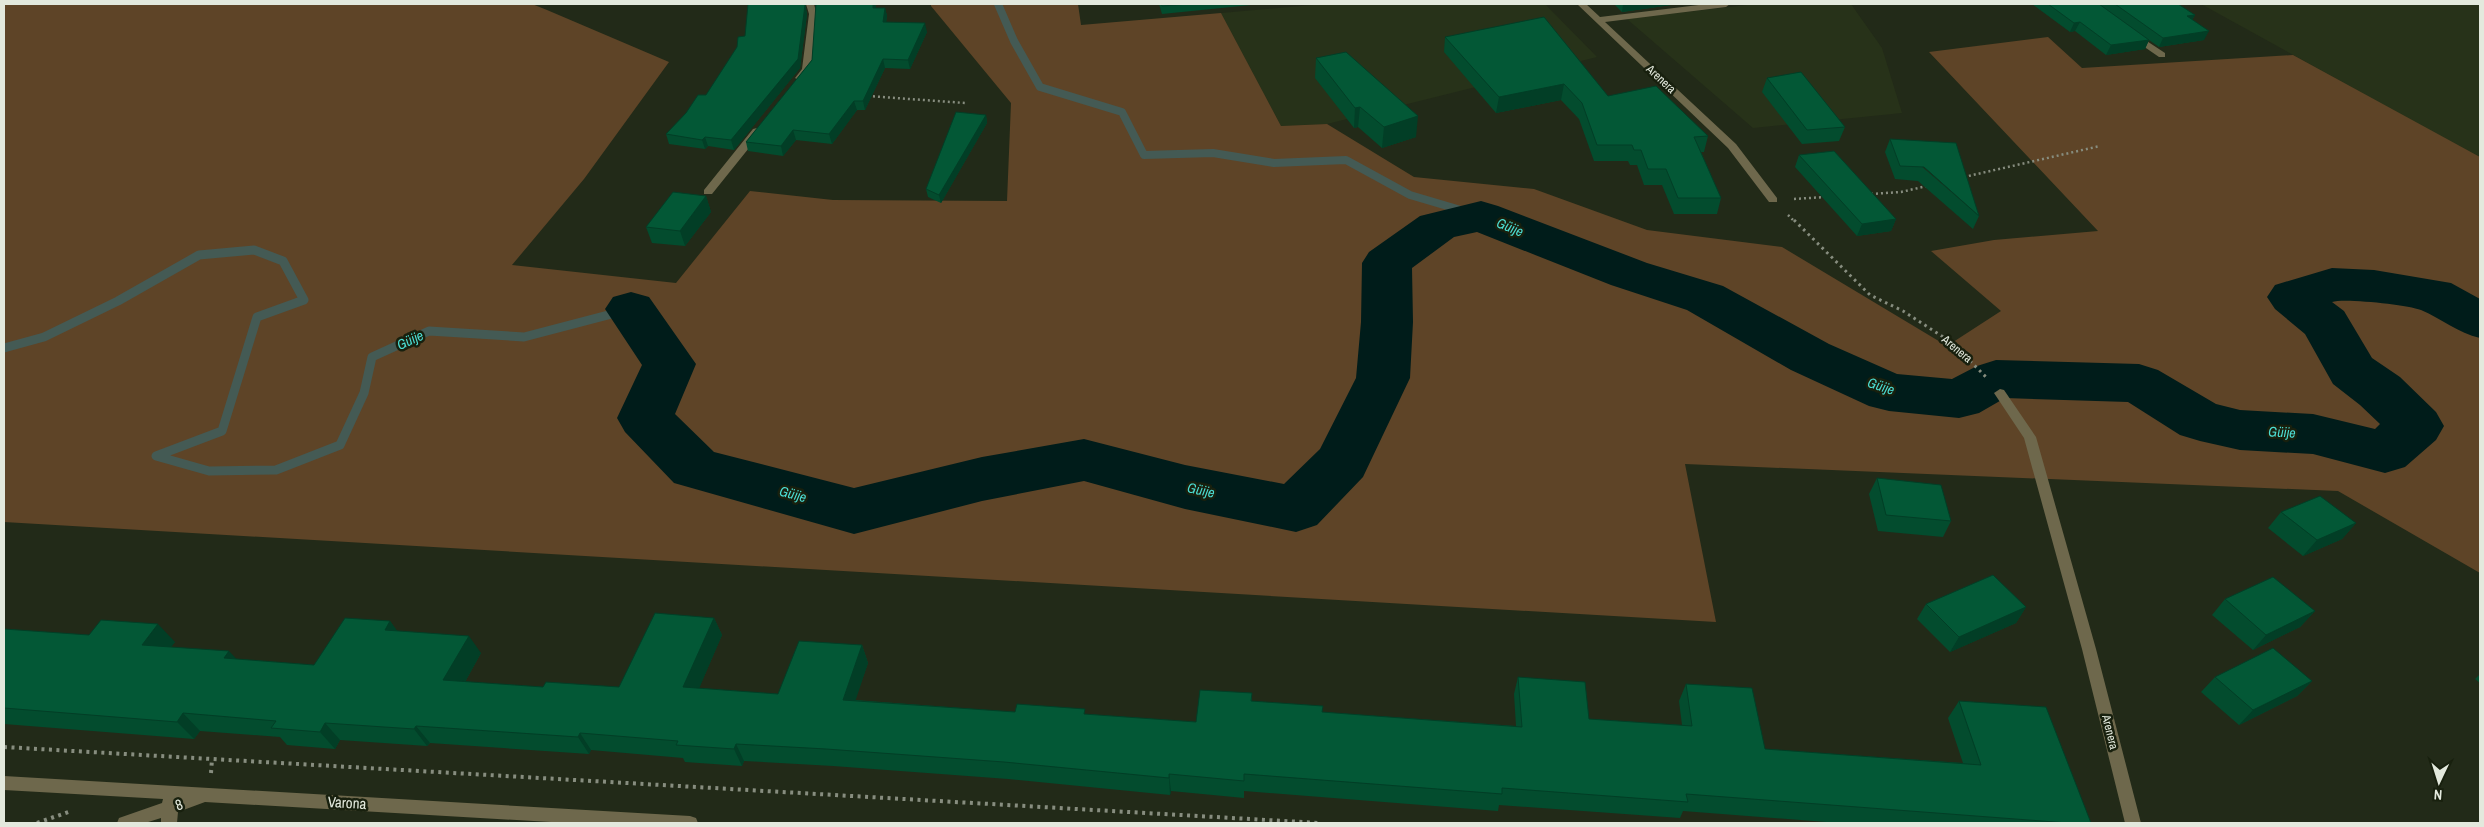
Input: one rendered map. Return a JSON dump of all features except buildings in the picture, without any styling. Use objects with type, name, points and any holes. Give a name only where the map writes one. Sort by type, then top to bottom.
[{"type":"street","points":[[795,83],[807,69],[812,14],[810,4]]},
{"type":"street","name":"Arenera","points":[[1581,4],[1732,146],[1773,200]]},
{"type":"street","points":[[1599,20],[1726,4]]},
{"type":"street","points":[[2122,27],[2162,55]]},
{"type":"street","points":[[708,192],[766,120]]},
{"type":"street","name":"Arenera","points":[[2000,393],[2030,436],[2089,649],[2133,823]]},
{"type":"street","points":[[4,783],[170,808]]},
{"type":"street","name":"8","points":[[125,823],[204,795]]},
{"type":"street","name":"Varona","points":[[204,795],[690,823]]},
{"type":"path","points":[[867,96],[965,103]]},
{"type":"path","points":[[1958,179],[2100,146]]},
{"type":"path","points":[[1862,194],[1901,192],[1929,185]]},
{"type":"path","points":[[1773,200],[1832,196]]},
{"type":"path","name":"Arenera","points":[[1773,200],[1870,295],[1904,311],[1951,342],[1970,358],[2000,393]]},
{"type":"path","points":[[4,747],[1320,823]]},
{"type":"shaded area","points":[[4,4],[532,4],[547,10],[669,62],[584,179],[512,265],[676,283],[750,191],[833,200],[1007,201],[1011,103],[931,4],[1078,4],[1081,25],[1221,13],[1281,126],[1327,124],[1414,177],[1534,189],[1647,230],[1782,247],[1947,346],[2001,311],[1931,251],[1994,240],[2098,231],[1929,52],[2048,37],[2082,68],[2293,55],[2480,157],[2480,573],[2338,491],[1685,464],[1716,622],[4,522]]},
{"type":"shaded area","points":[[1324,4],[1545,4],[1597,57],[1327,124],[1281,126],[1221,13]]},
{"type":"shaded area","points":[[1755,4],[1851,4],[1882,48],[1902,113],[1753,128],[1627,19]]},
{"type":"shaded area","points":[[2201,4],[2480,4],[2480,157],[2431,131]]},
{"type":"waterway","points":[[998,4],[1014,41],[1040,87],[1122,112],[1144,155],[1213,153],[1274,163],[1346,160],[1410,195],[1481,216]]},
{"type":"waterway","name":"Güije","points":[[631,309],[669,364],[645,418],[695,468],[854,511],[982,479],[1084,460],[1185,487],[1296,509],[1342,462],[1383,378],[1387,322],[1387,263],[1437,226],[1481,216],[1629,274],[1705,298],[1810,357],[1889,392],[1959,399],[1996,379],[2139,383],[2200,421],[2240,430],[2313,434],[2385,452],[2416,426],[2380,391],[2352,371],[2325,323],[2293,297],[2332,284],[2374,286],[2433,295],[2480,321]]},
{"type":"waterway","name":"Güije","points":[[4,348],[44,337],[118,301],[199,255],[254,250],[283,261],[304,300],[257,317],[222,431],[156,456],[209,471],[276,470],[340,445],[364,393],[372,357],[429,331],[524,337],[631,309]]}]
